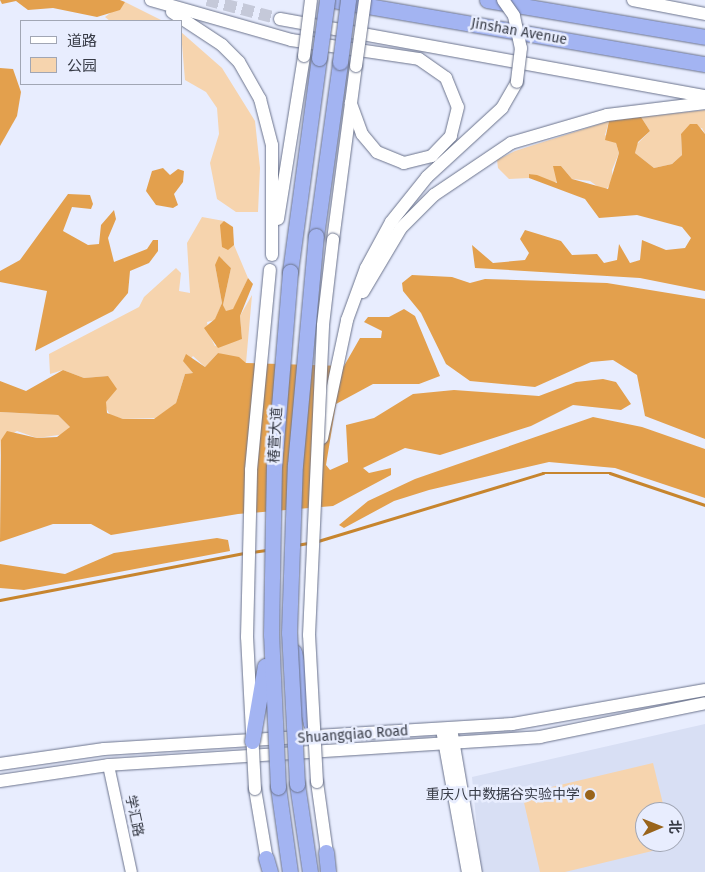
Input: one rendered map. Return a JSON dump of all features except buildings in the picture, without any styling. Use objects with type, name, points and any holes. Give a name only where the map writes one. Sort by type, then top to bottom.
[{"type":"highway","name":"椿萱大道","points":[[290,872],[278,787],[271,635],[279,368],[290,272],[327,0]]},
{"type":"highway","name":"Jinshan Avenue","points":[[333,0],[705,64]]},
{"type":"highway","name":"椿萱大道","points":[[310,872],[297,784],[289,633],[295,465],[316,236],[348,0]]},
{"type":"highway","name":"Jinshan Avenue","points":[[487,0],[705,37]]},
{"type":"highway","points":[[289,633],[314,735]]},
{"type":"highway","points":[[252,741],[271,635]]},
{"type":"highway","points":[[326,852],[329,872]]},
{"type":"main road","points":[[148,0],[187,20],[222,46],[257,93],[272,145],[272,255]]},
{"type":"main road","points":[[152,0],[291,40],[419,59],[446,78],[458,107],[451,136],[432,156],[404,163],[377,152],[362,134],[351,102]]},
{"type":"main road","points":[[268,867],[255,789],[247,637],[251,470],[270,270],[311,0]]},
{"type":"main road","points":[[326,852],[317,782],[309,635],[313,500],[333,240],[365,0]]},
{"type":"main road","points":[[313,500],[332,377],[347,320],[396,225],[427,177],[502,108],[517,82],[521,48],[514,16],[503,0]]},
{"type":"main road","points":[[633,0],[705,14]]},
{"type":"main road","points":[[280,19],[705,96]]},
{"type":"main road","points":[[396,225],[434,194],[511,143],[607,115],[705,103]]},
{"type":"main road","name":"Shuangqiao Road","points":[[0,764],[104,748],[446,729],[537,721],[705,690]]},
{"type":"main road","name":"Shuangqiao Road","points":[[0,781],[108,765],[540,737],[705,703]]},
{"type":"street","points":[[446,729],[476,872]]},
{"type":"street","points":[[449,744],[467,872]]},
{"type":"street","name":"学汇路","points":[[108,765],[131,872]]},
{"type":"shaded area","points":[[0,0],[120,0],[125,2],[120,10],[97,17],[53,8],[28,10],[16,1],[2,4]]},
{"type":"shaded area","points":[[0,68],[13,69],[21,92],[17,116],[0,146]]},
{"type":"shaded area","points":[[641,117],[650,131],[638,142],[635,153],[654,168],[672,164],[682,155],[681,134],[690,124],[697,124],[705,134],[705,291],[640,278],[475,268],[472,245],[493,263],[525,260],[529,253],[520,239],[525,230],[561,241],[572,255],[597,254],[604,263],[617,260],[619,244],[630,263],[640,260],[642,240],[666,250],[685,248],[691,238],[682,227],[637,215],[599,218],[585,199],[529,178],[529,174],[537,175],[557,183],[553,166],[561,166],[572,179],[608,189],[619,153],[616,143],[605,140],[609,121]]},
{"type":"shaded area","points":[[163,168],[170,175],[178,169],[184,171],[183,182],[174,194],[178,205],[173,208],[156,205],[146,191],[152,171]]},
{"type":"shaded area","points":[[68,194],[90,195],[93,204],[91,209],[72,207],[63,231],[88,245],[99,244],[101,225],[114,210],[116,219],[108,238],[114,262],[147,249],[153,240],[158,240],[158,251],[149,263],[130,271],[128,293],[113,311],[35,351],[47,291],[0,282],[0,271],[20,260]]},
{"type":"shaded area","points":[[224,221],[233,227],[234,245],[228,250],[222,247],[220,225]]},
{"type":"shaded area","points":[[219,256],[231,268],[223,305],[226,311],[233,309],[248,278],[253,284],[240,316],[242,339],[218,348],[204,328],[215,319],[222,303],[215,265]]},
{"type":"shaded area","points":[[412,275],[452,277],[470,283],[485,279],[607,283],[705,299],[705,439],[645,416],[637,375],[613,360],[591,362],[535,387],[470,381],[446,364],[421,313],[403,291],[402,283]]},
{"type":"shaded area","points":[[404,309],[415,316],[440,376],[419,384],[373,384],[336,404],[326,465],[330,470],[348,462],[346,425],[374,418],[413,394],[454,390],[539,396],[576,382],[603,379],[616,382],[631,404],[621,410],[573,405],[531,426],[440,455],[405,448],[363,468],[369,473],[391,468],[391,475],[333,506],[238,514],[111,535],[91,524],[53,524],[0,542],[1,440],[7,431],[37,438],[57,437],[70,427],[58,415],[0,412],[0,381],[26,391],[63,370],[84,378],[108,376],[117,389],[106,402],[107,413],[123,419],[154,419],[176,403],[185,374],[193,373],[183,361],[186,354],[205,367],[218,353],[239,357],[246,363],[344,366],[360,338],[381,338],[382,331],[364,322],[368,317],[389,317]]},
{"type":"shaded area","points":[[593,417],[642,427],[705,449],[705,498],[615,468],[549,462],[429,490],[394,501],[344,528],[339,525],[368,501],[415,479]]},
{"type":"shaded area","points":[[217,538],[228,540],[230,551],[24,590],[0,588],[0,564],[65,574],[114,553]]},
{"type":"shaded area","name":"重庆八中数据谷实验中学","points":[[705,724],[705,872],[481,872],[472,777]]},
{"type":"green space","points":[[125,2],[161,20],[109,20],[105,17]]},
{"type":"green space","points":[[182,33],[222,68],[255,121],[260,168],[258,212],[236,212],[217,199],[210,163],[219,134],[217,108],[206,92],[185,80]]},
{"type":"green space","points":[[705,110],[705,134],[702,128],[681,134],[682,155],[672,164],[654,168],[635,153],[636,145],[650,131],[641,117]]},
{"type":"green space","points":[[609,121],[605,135],[616,143],[619,153],[612,170],[613,182],[604,191],[590,181],[572,179],[561,166],[554,166],[560,180],[553,183],[530,174],[529,178],[509,179],[498,168],[497,160],[515,151]]},
{"type":"green space","points":[[202,217],[224,221],[222,247],[234,245],[248,278],[233,310],[226,312],[223,305],[231,268],[223,260],[215,265],[222,303],[215,320],[207,322],[209,334],[215,346],[242,339],[240,316],[252,295],[246,363],[218,353],[205,367],[193,356],[186,364],[193,373],[185,374],[176,403],[158,418],[123,419],[110,415],[105,406],[108,376],[84,378],[63,370],[50,374],[49,354],[139,307],[144,297],[176,268],[181,273],[179,291],[190,293],[187,243]]},
{"type":"green space","points":[[0,412],[58,415],[70,427],[66,434],[37,438],[17,431],[1,440],[0,456]]},
{"type":"green space","points":[[653,763],[663,802],[635,802],[635,852],[648,852],[565,872],[540,872],[522,794]]},
{"type":"waterway","points":[[318,541],[543,473],[610,473],[705,505]]},
{"type":"waterway","points":[[296,545],[308,543]]},
{"type":"waterway","points":[[252,552],[266,550]]},
{"type":"waterway","points":[[0,600],[244,553]]},
{"type":"tunnel","points":[[207,0],[280,19]]},
{"type":"place","name":"重庆八中数据谷实验中学","points":[[590,795]]}]
